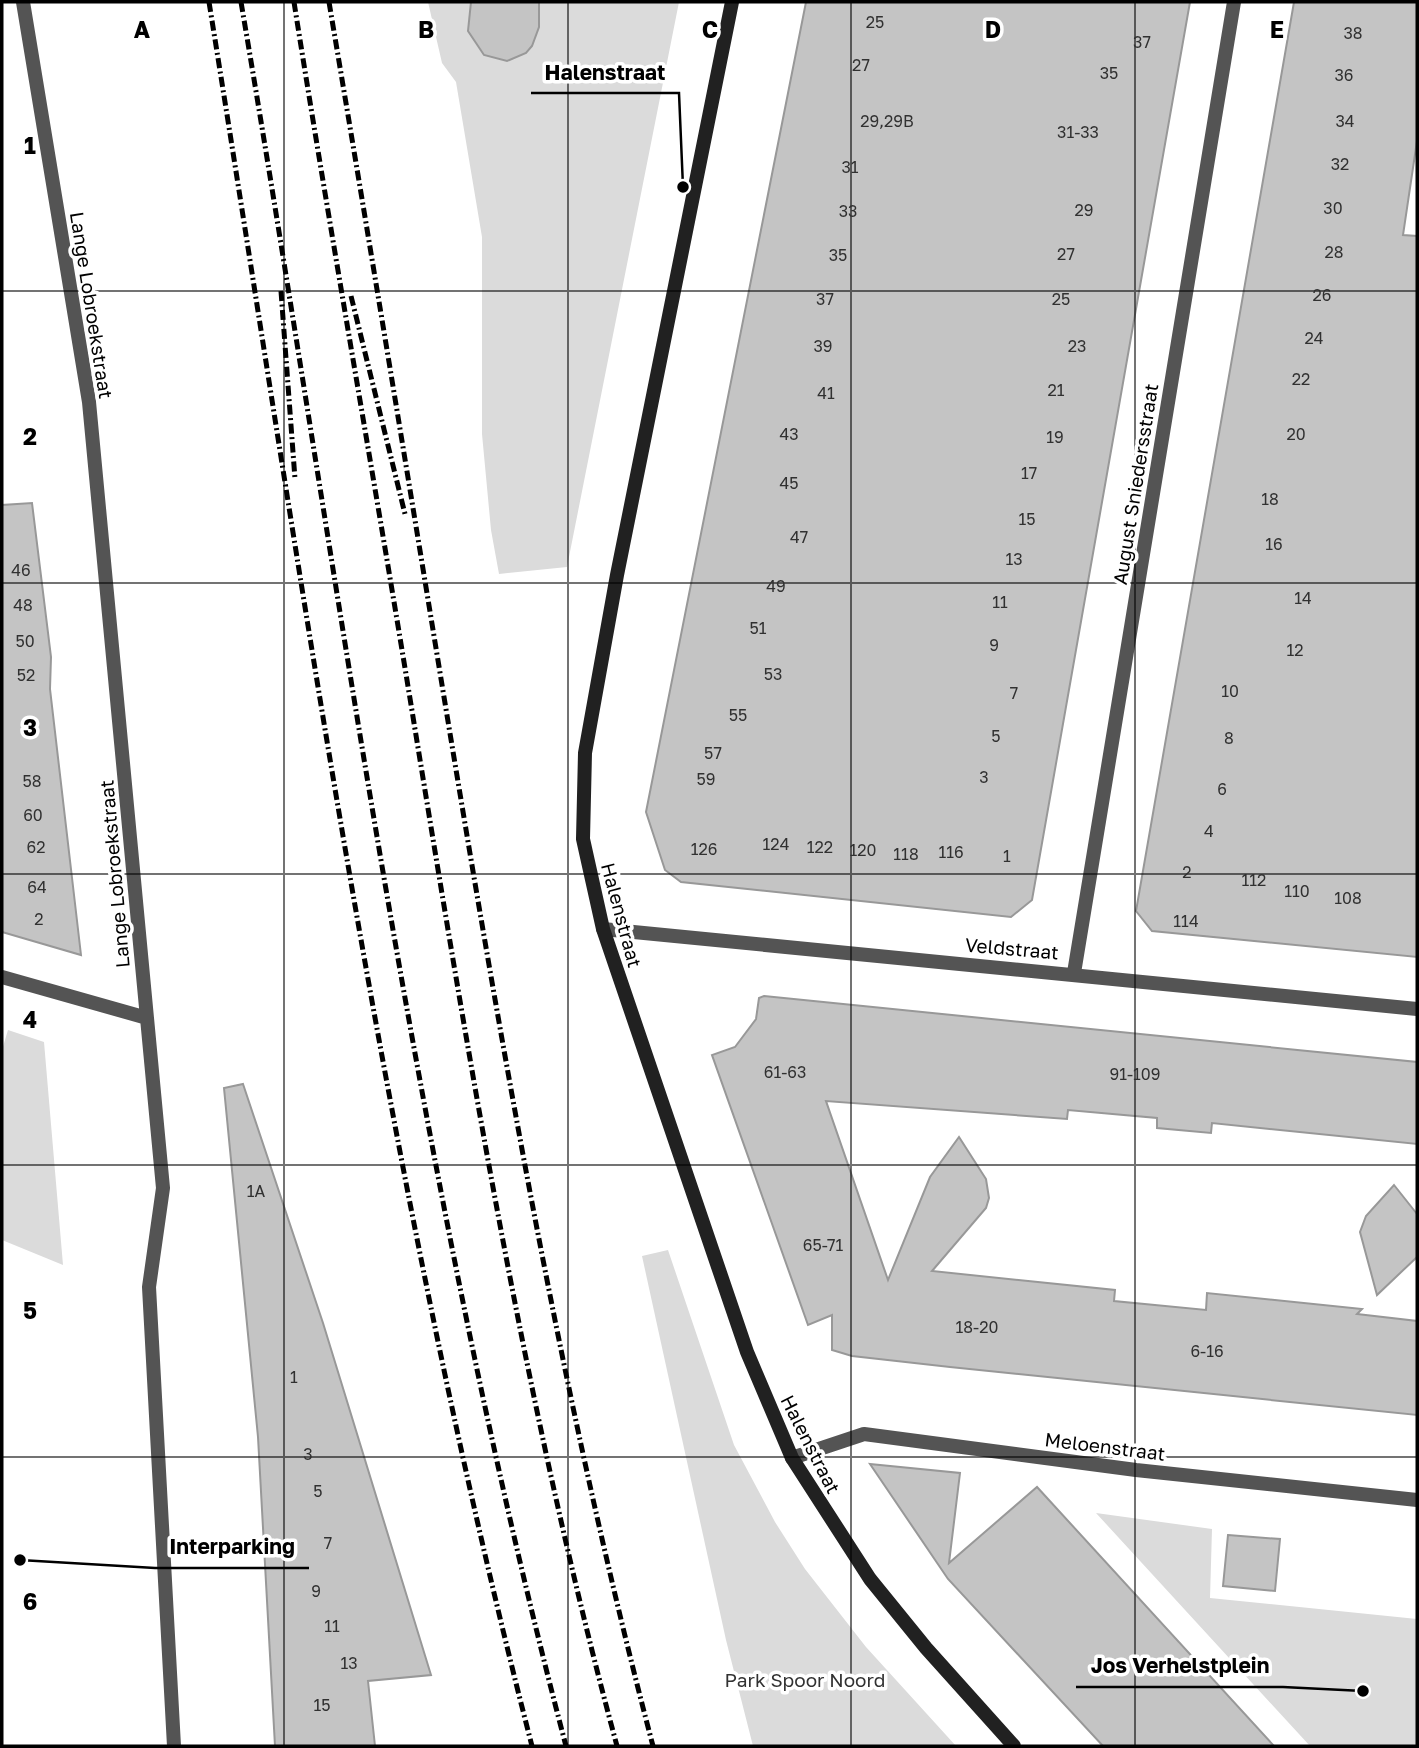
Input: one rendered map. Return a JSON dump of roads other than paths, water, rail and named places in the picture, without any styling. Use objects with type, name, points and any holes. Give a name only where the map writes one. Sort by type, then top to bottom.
[{"type":"street","name":"Lange Lobroekstraat","points":[[23,2],[89,402],[163,1188],[149,1287],[174,1746]]},
{"type":"street","name":"Halenstraat","points":[[732,2],[617,575],[585,753],[583,839],[603,929],[747,1352],[792,1458],[870,1579],[926,1648],[1014,1746]]},
{"type":"street","name":"August Sniedersstraat","points":[[1073,973],[1234,2]]},
{"type":"street","name":"Veldstraat","points":[[603,929],[1073,973],[1417,1009]]},
{"type":"street","points":[[2,977],[147,1018]]},
{"type":"street","name":"Meloenstraat","points":[[792,1458],[864,1434],[1136,1470],[1417,1500]]},
{"type":"railway","points":[[209,2],[313,659],[390,1097],[432,1314],[479,1531],[532,1746]]},
{"type":"railway","points":[[241,2],[384,878],[423,1096],[465,1314],[513,1531],[566,1746]]},
{"type":"railway","points":[[294,2],[502,1238],[555,1493],[617,1746]]},
{"type":"railway","points":[[329,2],[466,829],[536,1224],[590,1486],[653,1746]]},
{"type":"railway","points":[[281,291],[295,479]]},
{"type":"railway","points":[[351,296],[405,514]]},
{"type":"place","name":"Halenstraat","points":[[683,187]]},
{"type":"place","name":"Interparking","points":[[20,1560]]},
{"type":"place","name":"Jos Verhelstplein","points":[[1363,1691]]},
{"type":"park label","name":"Park Spoor Noord","points":[[805,1679]]}]
